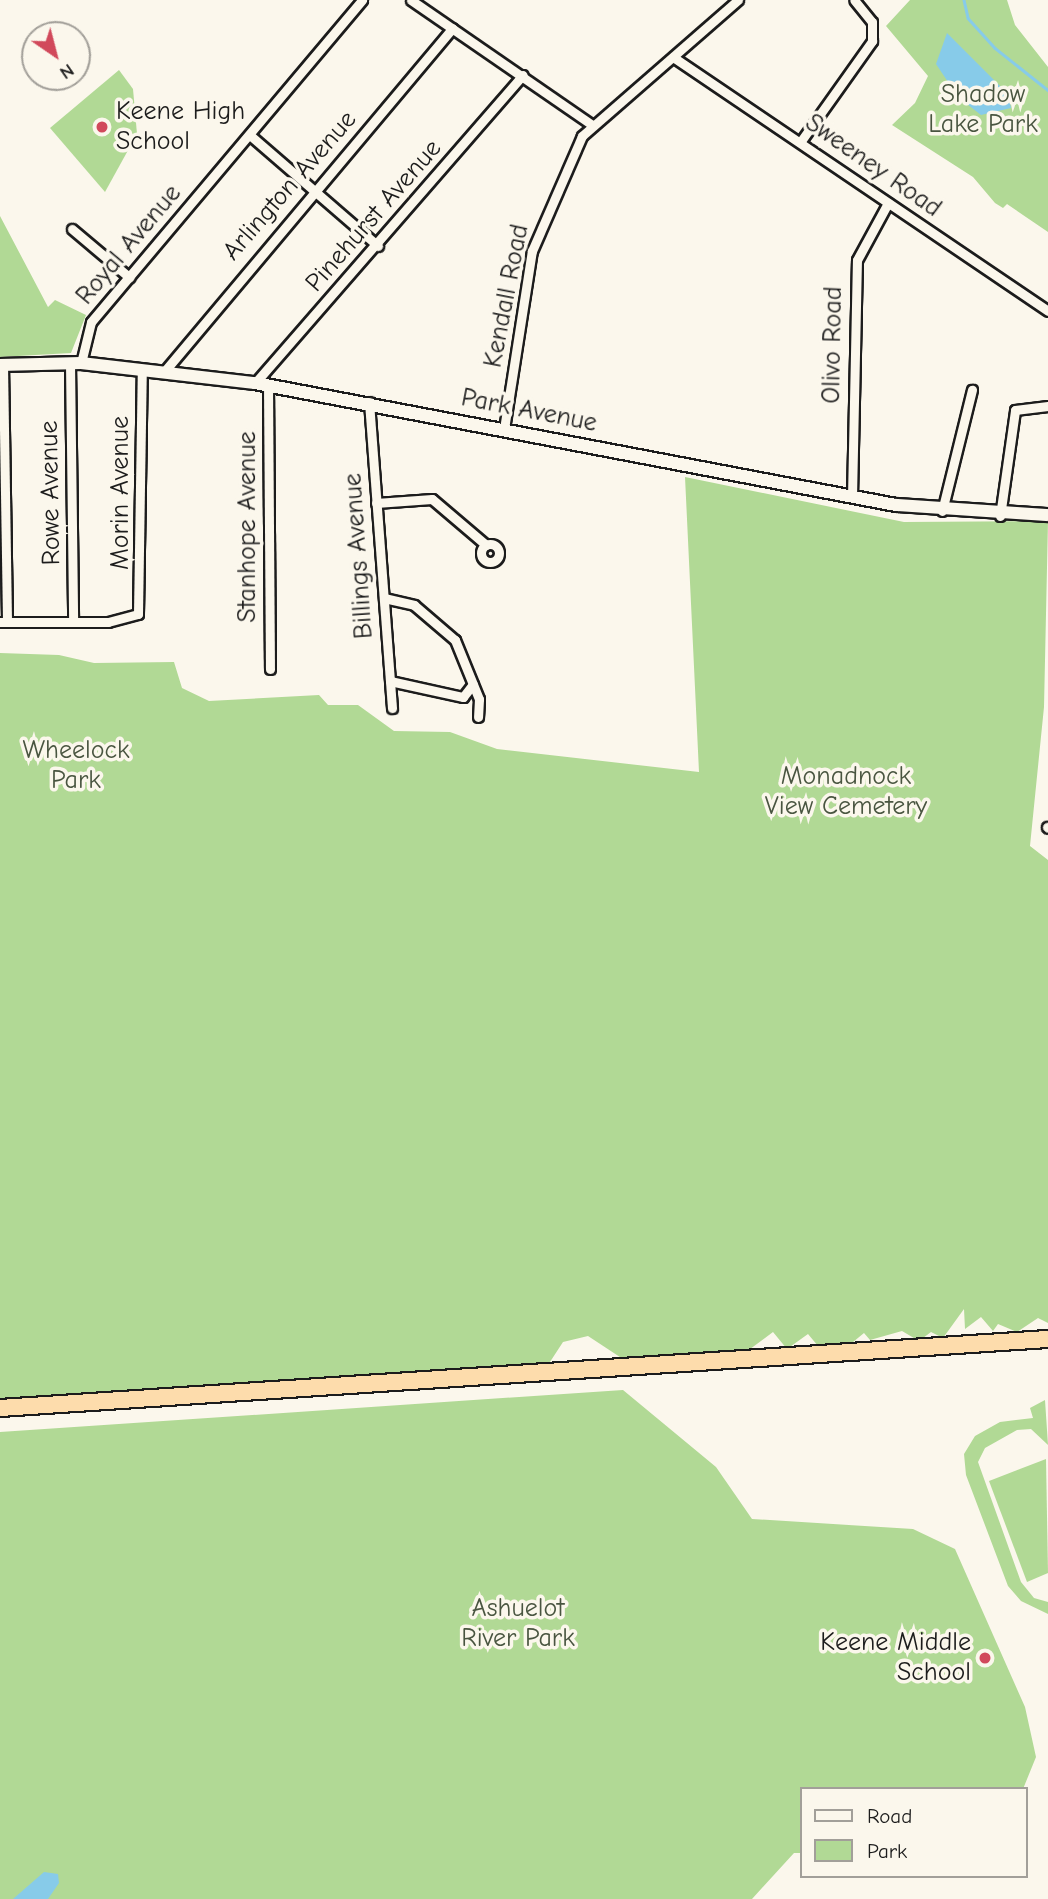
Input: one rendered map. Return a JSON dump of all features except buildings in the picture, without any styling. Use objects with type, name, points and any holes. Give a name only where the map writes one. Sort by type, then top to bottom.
[{"type":"highway","points":[[1010,1344],[1048,1333]]},
{"type":"highway","points":[[0,1408],[1010,1344],[1048,1339]]},
{"type":"highway","points":[[1010,1344],[1048,1346]]},
{"type":"street","name":"Royal Avenue","points":[[76,363],[85,331],[251,136],[362,0]]},
{"type":"street","points":[[411,0],[591,124]]},
{"type":"street","name":"Kendall Road","points":[[503,429],[532,251],[591,124],[738,0]]},
{"type":"street","points":[[801,141],[872,41],[872,22],[854,0]]},
{"type":"street","name":"Arlington Avenue","points":[[163,373],[452,28]]},
{"type":"street","name":"Sweeney Road","points":[[673,57],[801,141],[1048,311]]},
{"type":"street","name":"Pinehurst Avenue","points":[[255,383],[378,246],[523,75]]},
{"type":"street","points":[[251,136],[378,246]]},
{"type":"street","name":"Olivo Road","points":[[852,497],[858,260],[888,203]]},
{"type":"street","points":[[72,229],[130,276]]},
{"type":"street","name":"Park Avenue","points":[[1,365],[76,363],[255,383],[369,402],[852,497],[942,512],[1000,516],[1048,515]]},
{"type":"street","name":"Rowe Avenue","points":[[73,622],[76,363]]},
{"type":"street","points":[[1,365],[4,622],[73,622]]},
{"type":"street","name":"Morin Avenue","points":[[73,622],[125,621],[138,614],[142,370]]},
{"type":"street","name":"Stanhope Avenue","points":[[268,385],[270,669]]},
{"type":"street","points":[[942,512],[971,390]]},
{"type":"street","name":"Billings Avenue","points":[[369,402],[392,708]]},
{"type":"street","points":[[1000,516],[1015,410],[1048,406]]},
{"type":"street","points":[[376,503],[432,499],[486,545]]},
{"type":"street","points":[[384,598],[414,605],[443,628],[473,684],[478,717]]},
{"type":"street","points":[[390,681],[463,696],[473,684]]},
{"type":"green space","name":"Shadow Lake Park","points":[[910,0],[1007,0],[1015,25],[1048,67],[1048,232],[1007,204],[1003,208],[995,203],[973,177],[892,125],[915,103],[928,76],[886,26]]},
{"type":"green space","points":[[119,70],[133,89],[137,134],[105,192],[50,128]]},
{"type":"green space","points":[[0,216],[48,307],[55,300],[86,315],[71,353],[0,357]]},
{"type":"green space","points":[[685,477],[904,522],[1048,521],[1044,707],[1030,846],[1048,860],[1048,1323],[1038,1318],[1017,1332],[998,1324],[993,1331],[981,1317],[965,1329],[964,1309],[943,1338],[931,1332],[919,1341],[902,1331],[870,1340],[864,1333],[847,1347],[818,1346],[808,1334],[787,1349],[773,1332],[746,1352],[626,1361],[588,1336],[563,1342],[548,1365],[0,1401],[0,653],[59,655],[94,663],[174,662],[182,688],[209,701],[319,695],[328,705],[358,705],[394,731],[450,732],[497,749],[699,772]]},
{"type":"green space","name":"Ashuelot River Park","points":[[623,1390],[716,1467],[752,1519],[913,1529],[955,1549],[1025,1707],[1036,1757],[1024,1787],[800,1787],[800,1853],[794,1853],[752,1899],[0,1899],[0,1432]]},
{"type":"green space","points":[[1045,1400],[1048,1445],[1031,1429],[1017,1430],[985,1448],[978,1462],[1021,1582],[1034,1598],[1048,1602],[1048,1614],[1021,1601],[1008,1586],[966,1475],[964,1454],[975,1436],[1000,1422],[1033,1418],[1030,1408]]},
{"type":"green space","points":[[1046,1459],[1048,1573],[1027,1582],[989,1481]]},
{"type":"water","points":[[947,33],[1008,94],[1011,108],[981,115],[958,97],[936,64]]},
{"type":"water","points":[[44,1872],[58,1874],[59,1883],[48,1899],[13,1899]]},
{"type":"waterway","points":[[964,0],[968,18],[995,48],[1048,90]]},
{"type":"place","name":"Keene High School","points":[[102,127]]},
{"type":"place","name":"Keene Middle School","points":[[985,1658]]},
{"type":"park label","name":"Wheelock Park","points":[[76,766]]},
{"type":"park label","name":"Monadnock View Cemetery","points":[[846,792]]}]
